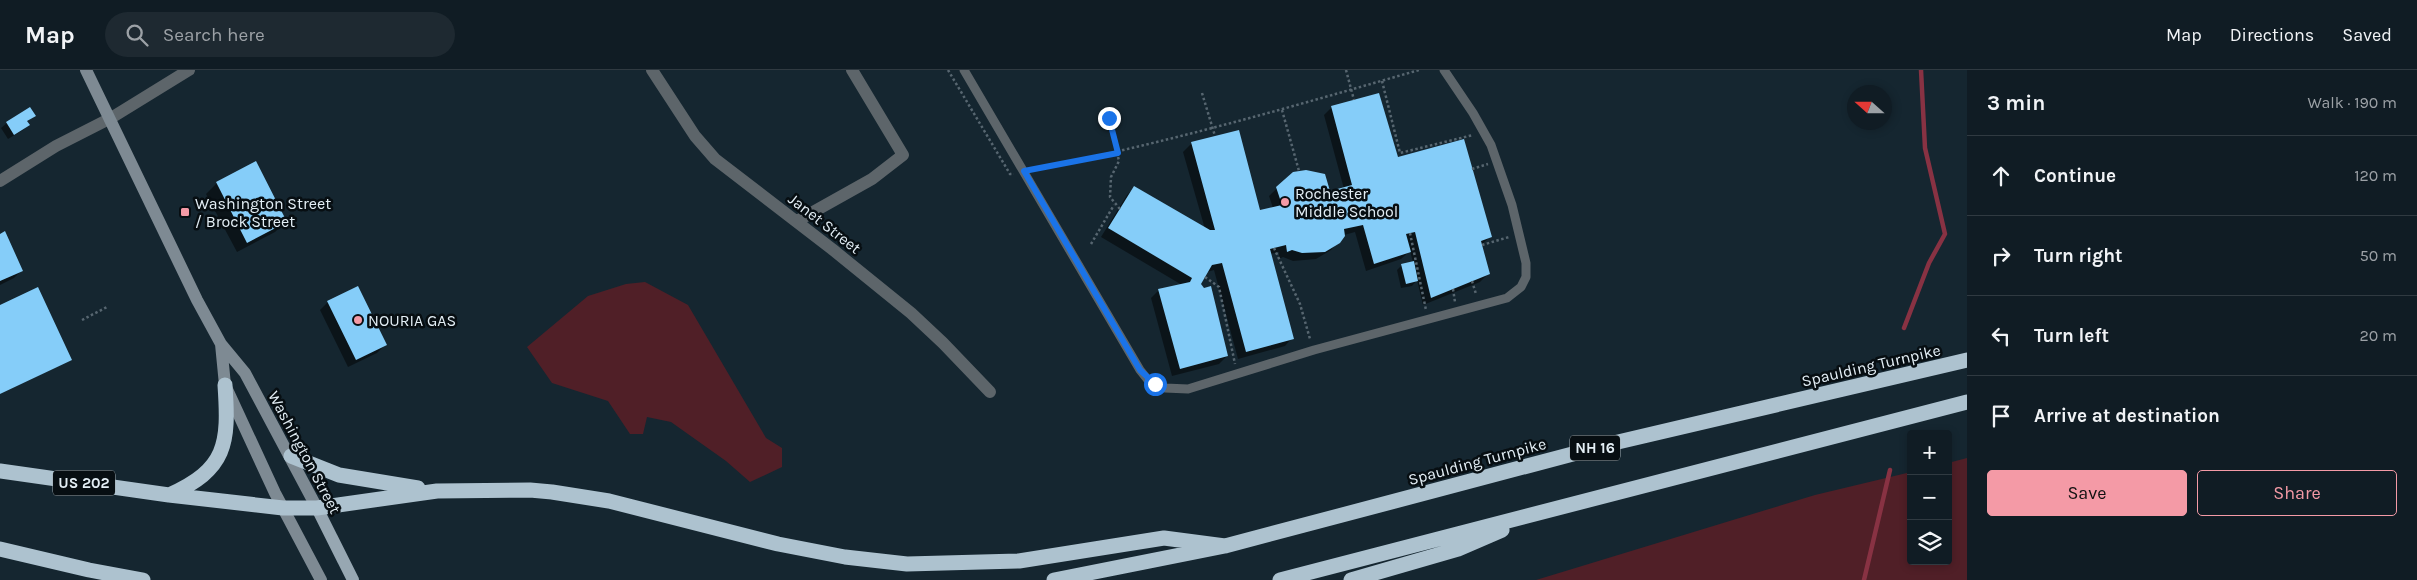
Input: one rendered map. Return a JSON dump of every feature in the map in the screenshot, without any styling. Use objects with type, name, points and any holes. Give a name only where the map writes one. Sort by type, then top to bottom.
[{"type":"highway","name":"Spaulding Turnpike","points":[[1054,580],[1225,546],[1618,442],[1967,360]]},
{"type":"highway","points":[[169,495],[187,487],[210,469],[221,451],[227,432],[225,385]]},
{"type":"highway","points":[[1280,580],[1967,402]]},
{"type":"highway","points":[[291,456],[339,474],[437,491]]},
{"type":"highway","name":"US 202","points":[[0,471],[169,495],[283,508],[317,508]]},
{"type":"highway","points":[[317,508],[437,491],[530,490],[585,497],[778,544],[845,557],[907,564],[1019,561],[1164,538],[1225,546]]},
{"type":"highway","points":[[1351,580],[1458,549],[1554,508]]},
{"type":"highway","points":[[0,549],[89,570],[143,580]]},
{"type":"main road","name":"Washington Street","points":[[86,70],[111,118],[191,288],[221,344],[245,373],[291,456],[353,580]]},
{"type":"main road","name":"Washington Street","points":[[221,344],[225,385],[283,508],[321,580]]},
{"type":"street","points":[[0,181],[56,146],[111,118],[189,70]]},
{"type":"street","name":"Janet Street","points":[[652,70],[705,149],[911,313],[944,342],[990,392]]},
{"type":"street","points":[[797,221],[872,179],[903,155],[852,70]]},
{"type":"lane","points":[[964,70],[1140,370],[1148,380],[1165,388],[1176,390],[1188,389],[1314,350],[1507,298],[1521,287],[1526,277],[1520,234],[1495,152],[1473,113],[1444,70]]},
{"type":"path","points":[[948,70],[1010,174],[1118,153],[1212,129],[1419,70]]},
{"type":"path","points":[[1346,70],[1354,100]]},
{"type":"path","points":[[1382,81],[1400,153],[1474,134]]},
{"type":"path","points":[[1202,94],[1215,136]]},
{"type":"path","points":[[1282,109],[1299,171]]},
{"type":"path","points":[[1109,118],[1119,160],[1109,187],[1110,197],[1120,210]]},
{"type":"path","points":[[1091,244],[1115,205]]},
{"type":"path","points":[[1410,233],[1428,318]]},
{"type":"path","points":[[1482,245],[1520,234]]},
{"type":"path","points":[[1274,248],[1300,304],[1314,350]]},
{"type":"path","points":[[1206,276],[1219,287],[1238,374]]},
{"type":"path","points":[[82,320],[107,307]]},
{"type":"shaded area","points":[[645,282],[688,305],[766,438],[782,448],[782,467],[750,482],[726,461],[671,422],[647,417],[643,434],[630,434],[608,401],[552,383],[527,347],[588,296],[626,284]]},
{"type":"shaded area","points":[[1967,458],[1967,580],[1536,580],[1815,495],[1907,473],[1907,565],[1952,565],[1952,462]]},
{"type":"building","points":[[1379,93],[1398,157],[1464,139],[1492,237],[1481,241],[1490,274],[1431,298],[1415,232],[1406,234],[1411,252],[1374,264],[1363,225],[1344,229],[1345,236],[1340,243],[1325,252],[1302,253],[1292,250],[1287,252],[1286,245],[1270,249],[1294,339],[1246,352],[1222,263],[1212,265],[1201,284],[1204,288],[1211,286],[1228,356],[1180,369],[1158,289],[1190,282],[1192,278],[1108,228],[1134,186],[1210,230],[1215,230],[1191,142],[1239,130],[1260,210],[1282,205],[1276,187],[1293,172],[1306,170],[1325,174],[1330,191],[1352,185],[1331,106]]},
{"type":"building","points":[[30,107],[36,116],[27,121],[30,125],[14,135],[6,122]]},
{"type":"building","points":[[256,161],[287,222],[247,243],[216,182]]},
{"type":"building","points":[[5,231],[23,271],[0,281],[0,234]]},
{"type":"building","points":[[1414,261],[1418,281],[1406,284],[1401,264]]},
{"type":"building","points":[[358,286],[387,345],[356,360],[327,301]]},
{"type":"building","points":[[38,287],[72,360],[0,394],[0,305]]},
{"type":"waterway","points":[[1904,328],[1929,263],[1945,234],[1925,148],[1921,70]]},
{"type":"waterway","points":[[1864,580],[1890,470]]},
{"type":"place","name":"Rochester Middle School","points":[[1285,202]]},
{"type":"place","name":"Washington Street / Brock Street","points":[[185,212]]},
{"type":"place","name":"NOURIA GAS","points":[[358,320]]},
{"type":"route","points":[[1109,118],[1118,153],[1024,171],[1140,370],[1148,380],[1155,384]]}]
